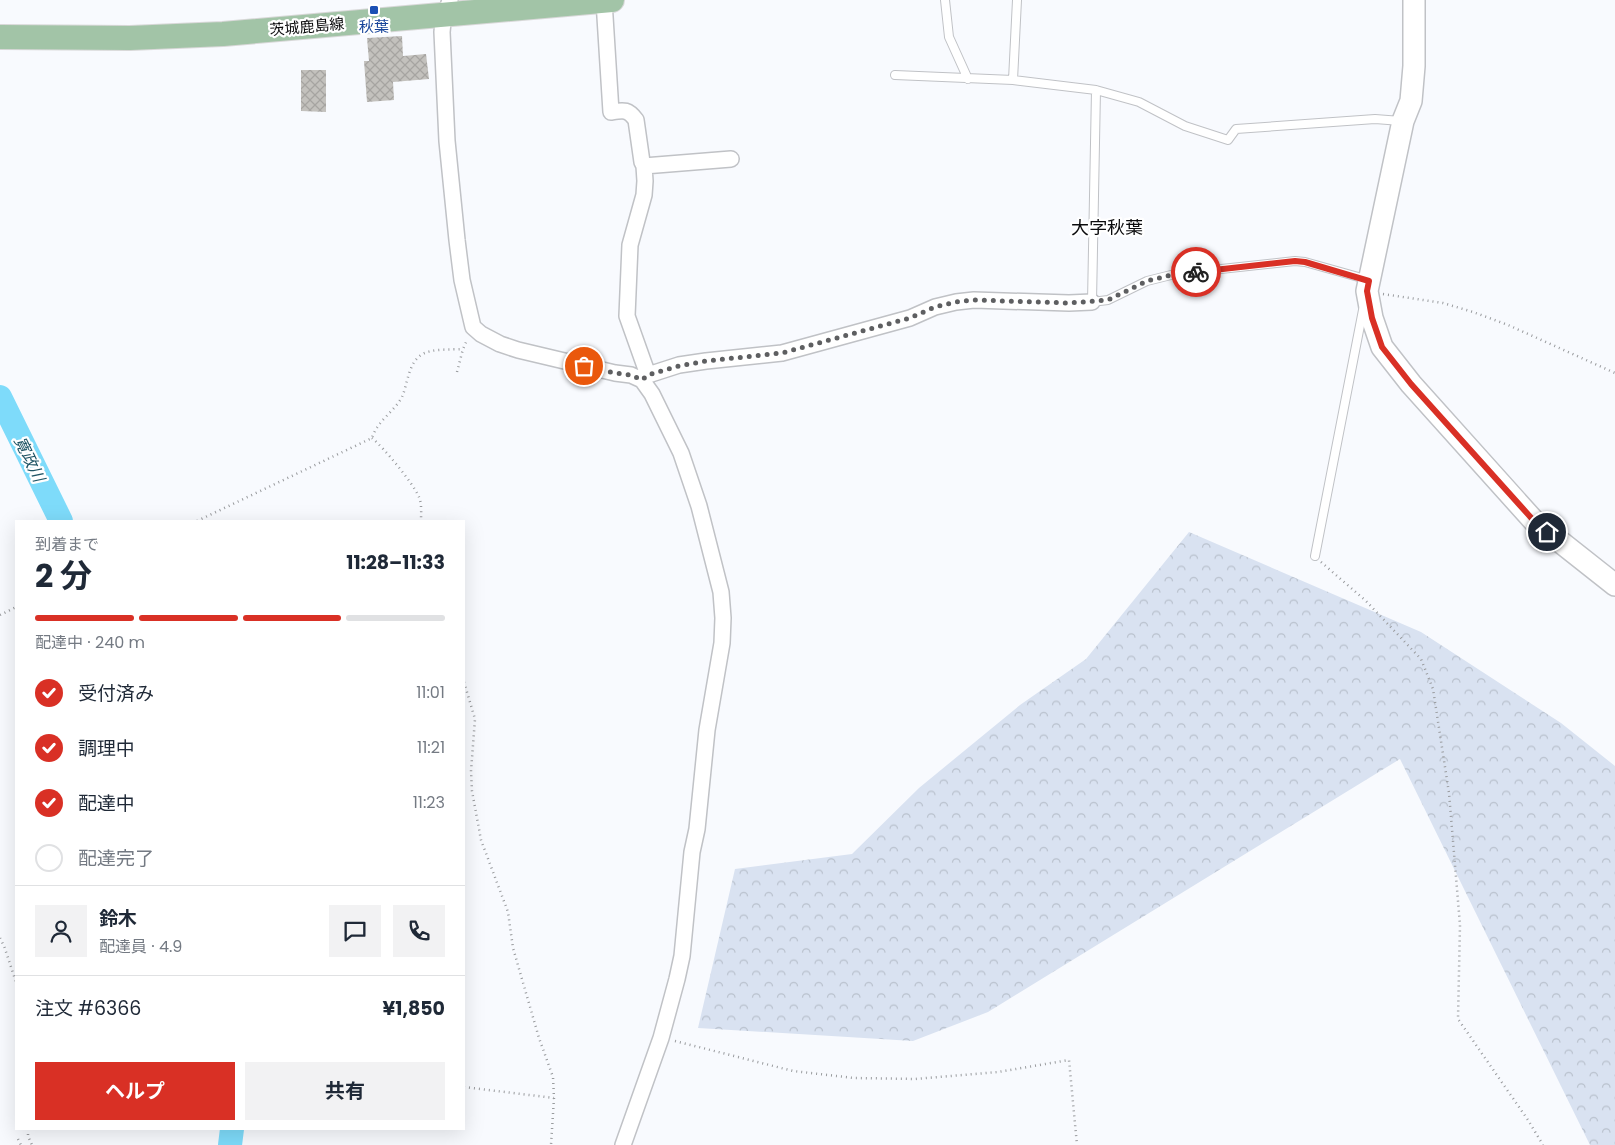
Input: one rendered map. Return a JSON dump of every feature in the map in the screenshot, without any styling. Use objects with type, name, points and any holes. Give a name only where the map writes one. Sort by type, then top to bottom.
[{"type":"main road","name":"茨城鹿島線","points":[[0,37],[182,36],[448,8],[608,0]]},
{"type":"street","points":[[608,0],[611,112],[624,110],[636,120],[645,181],[644,195],[630,245],[627,316],[645,377],[681,453],[699,506],[721,592],[723,618],[722,643],[706,730],[697,829],[686,900],[682,956],[661,1038],[623,1145]]},
{"type":"street","points":[[1414,0],[1412,101],[1404,121],[1368,286],[1372,318],[1382,347],[1411,384],[1534,521],[1615,585]]},
{"type":"street","points":[[448,8],[442,32],[447,142],[462,280],[473,327],[481,334],[500,344],[615,373],[645,377],[679,366],[706,361],[782,353],[900,320],[935,307],[956,302],[974,300],[1092,302]]},
{"type":"street","points":[[644,166],[731,160]]},
{"type":"lane","points":[[945,0],[949,37],[968,79]]},
{"type":"lane","points":[[1013,80],[1017,0]]},
{"type":"lane","points":[[895,75],[1013,80],[1096,90],[1139,102],[1185,126],[1228,140],[1236,129],[1375,119],[1404,121]]},
{"type":"lane","points":[[1096,90],[1092,302],[1108,300],[1147,281],[1175,274],[1295,261],[1305,262],[1368,286],[1315,556]]},
{"type":"path","points":[[1368,286],[1443,303],[1473,312],[1508,325],[1615,373]]},
{"type":"path","points":[[458,372],[463,349],[473,327]]},
{"type":"path","points":[[372,438],[374,430],[402,396],[415,359],[423,353],[432,351],[463,349]]},
{"type":"path","points":[[199,520],[372,438]]},
{"type":"path","points":[[372,438],[380,444],[419,498],[421,520]]},
{"type":"path","points":[[1315,556],[1366,601],[1421,659],[1433,689],[1449,793],[1460,925],[1458,1019],[1544,1145]]},
{"type":"path","points":[[0,615],[15,608]]},
{"type":"path","points":[[465,685],[475,719],[471,770],[472,791],[481,840],[508,912],[513,948],[539,1038],[553,1077],[554,1098],[551,1145]]},
{"type":"path","points":[[0,938],[15,979]]},
{"type":"path","points":[[661,1038],[793,1071],[854,1078],[915,1079],[998,1072],[1069,1060],[1077,1145]]},
{"type":"path","points":[[465,1087],[554,1098]]},
{"type":"path","points":[[28,1130],[28,1136],[32,1145]]},
{"type":"path","points":[[18,1138],[21,1145]]},
{"type":"green space","points":[[1189,532],[1421,632],[1561,723],[1615,766],[1615,1145],[1590,1145],[1400,759],[988,1012],[913,1041],[698,1028],[735,869],[852,854],[919,788],[1020,705],[1086,659]]},
{"type":"building","points":[[402,36],[403,56],[426,54],[429,79],[393,82],[394,100],[367,102],[364,61],[369,61],[367,38]]},
{"type":"building","points":[[301,70],[326,70],[326,112],[301,111]]},
{"type":"waterway","name":"寛政川","points":[[0,397],[61,520]]},
{"type":"waterway","name":"寛政川","points":[[230,1145],[232,1130]]},
{"type":"way so far","points":[[584,366],[631,375],[642,380],[648,375],[692,363],[782,353],[910,318],[935,307],[956,302],[974,300],[1069,303],[1108,300],[1147,281],[1175,274],[1196,272]]},
{"type":"place","name":"秋葉","points":[[374,10]]},
{"type":"district","name":"大字秋葉","points":[[1107,228]]},
{"type":"route","points":[[1196,272],[1295,261],[1305,262],[1369,281],[1367,291],[1372,318],[1382,347],[1411,384],[1534,521],[1547,532]]}]
